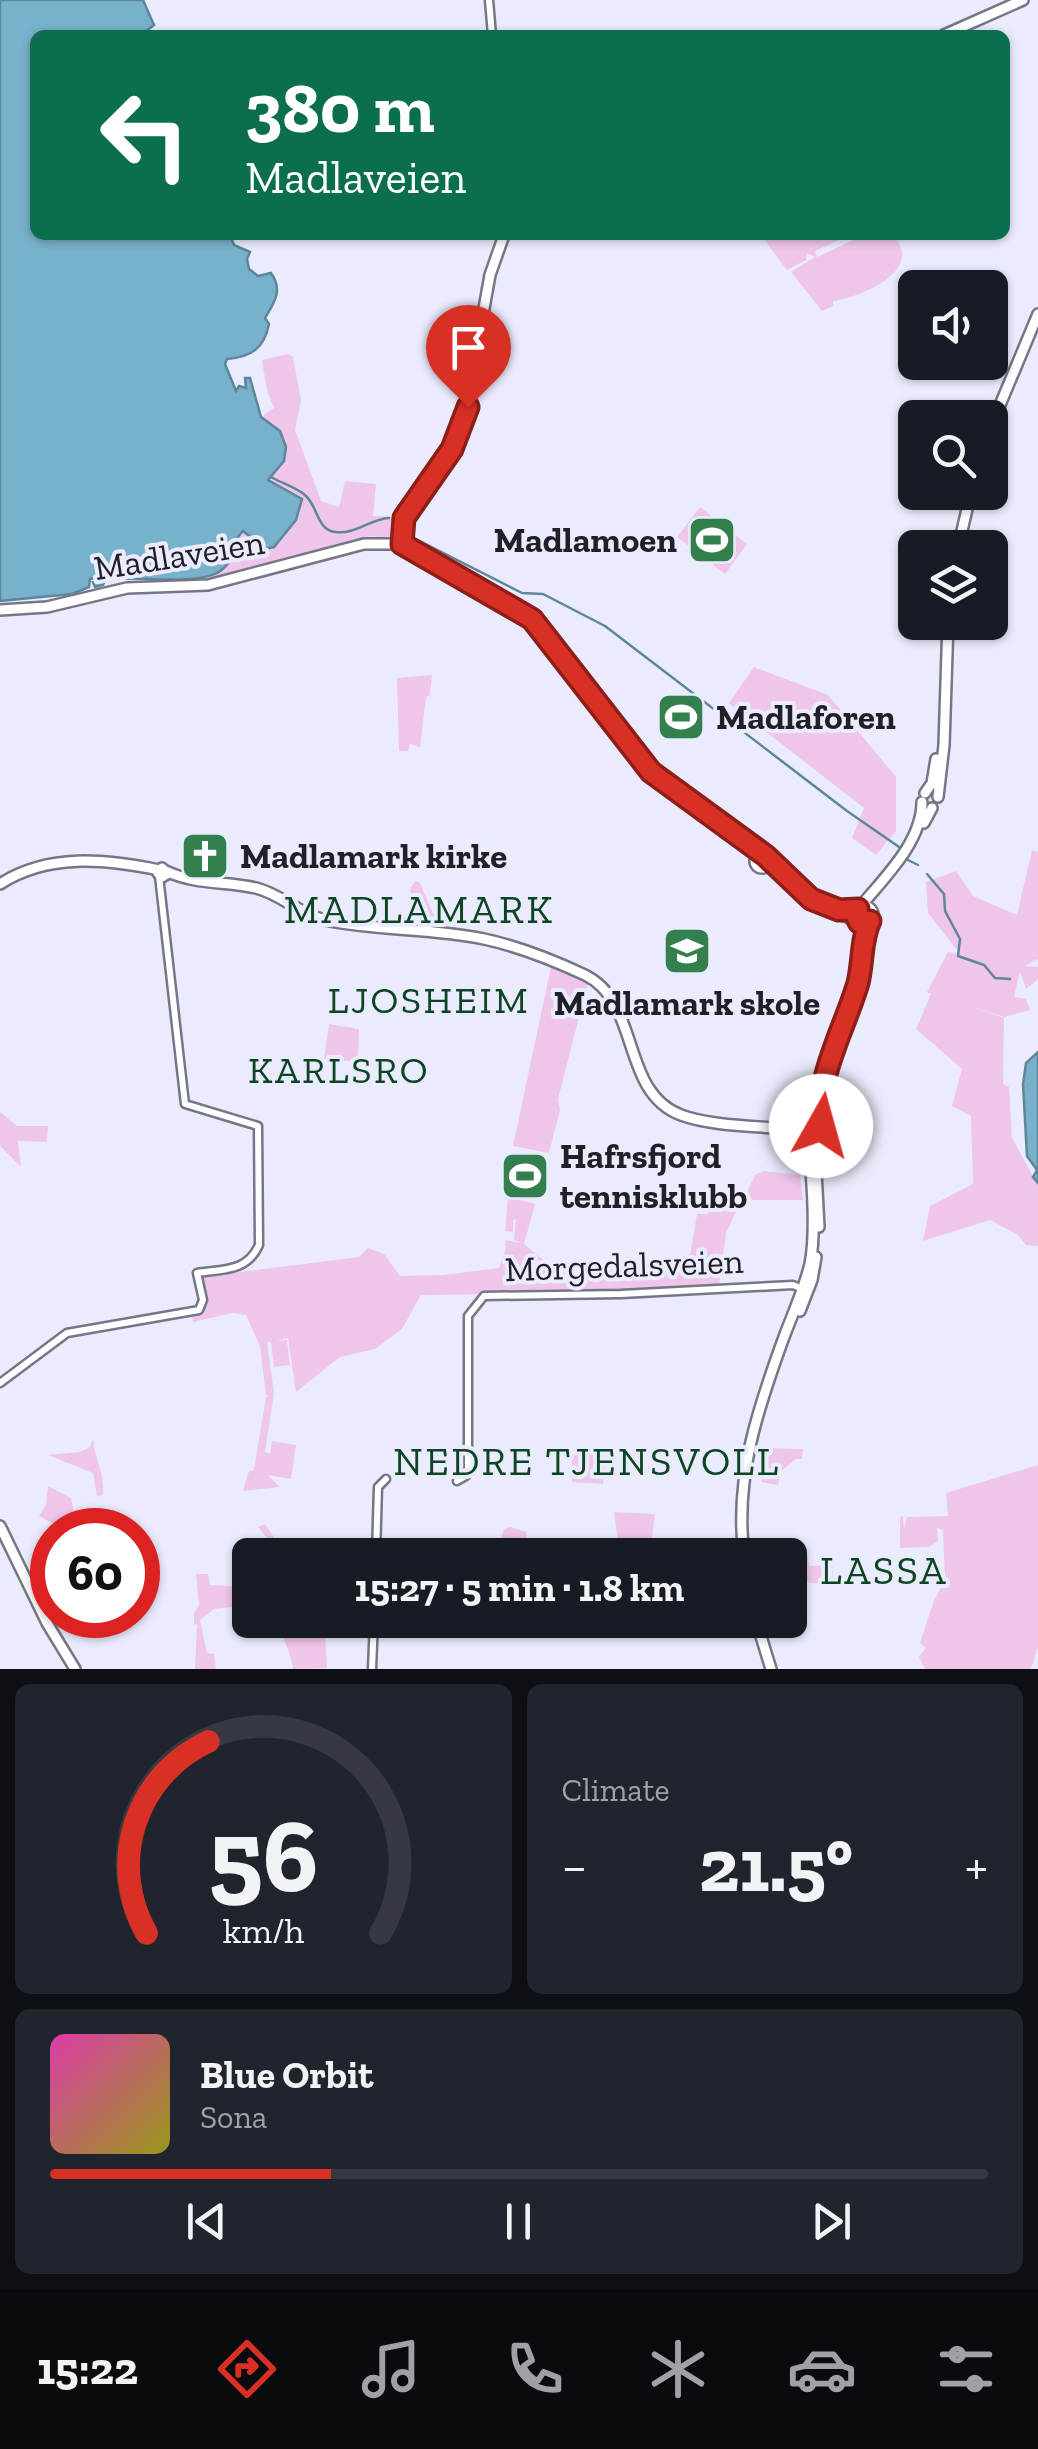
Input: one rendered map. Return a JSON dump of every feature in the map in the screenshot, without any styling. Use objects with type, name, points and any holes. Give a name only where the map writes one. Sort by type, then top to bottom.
[{"type":"main road","points":[[955,30],[1022,0]]},
{"type":"main road","points":[[399,545],[406,514],[452,449],[465,418],[490,275],[502,240]]},
{"type":"main road","points":[[1001,400],[1038,308]]},
{"type":"main road","name":"Madlaveien","points":[[0,610],[34,609],[127,588],[208,586],[364,544],[399,545],[438,563],[532,619],[651,772],[740,835],[812,904],[861,916]]},
{"type":"main road","points":[[916,836],[936,762],[946,640]]},
{"type":"main road","points":[[800,1312],[813,1234],[811,1128],[855,975],[861,916],[938,803],[944,745],[945,657]]},
{"type":"main road","points":[[924,798],[932,792],[938,797]]},
{"type":"main road","points":[[924,798],[925,807],[932,808]]},
{"type":"main road","points":[[0,884],[33,866],[66,860],[138,867],[197,884],[241,886],[274,894],[321,919],[483,939],[589,977],[611,998],[644,1082],[655,1097],[679,1115],[811,1128]]},
{"type":"main road","points":[[861,916],[871,910],[882,883]]},
{"type":"main road","points":[[746,1538],[754,1444],[812,1280],[819,1218],[811,1128]]},
{"type":"main road","points":[[743,1538],[740,1525],[748,1452],[768,1380],[816,1254]]},
{"type":"main road","points":[[0,1526],[74,1669]]},
{"type":"main road","points":[[764,1638],[773,1669]]},
{"type":"street","points":[[489,0],[492,30]]},
{"type":"street","points":[[0,1383],[50,1343],[73,1331],[199,1310],[203,1300],[198,1272],[234,1268],[249,1261],[258,1245],[258,1126],[187,1107],[175,1036],[162,874]]},
{"type":"street","name":"Morgedalsveien","points":[[457,1480],[466,1476],[468,1468],[468,1322],[475,1304],[493,1294],[646,1293],[782,1286],[803,1290]]},
{"type":"street","points":[[378,1538],[384,1480]]},
{"type":"street","points":[[372,1669],[373,1638]]},
{"type":"shaded area","points":[[765,240],[839,240],[815,251],[817,257],[853,240],[896,240],[901,247],[902,259],[886,280],[859,294],[833,301],[833,306],[822,311],[791,272],[815,257],[807,253],[806,260],[787,270]]},
{"type":"shaded area","points":[[288,354],[293,357],[301,400],[295,430],[321,501],[339,507],[345,481],[376,484],[373,516],[402,517],[397,536],[367,537],[241,572],[198,579],[220,572],[234,557],[231,545],[243,531],[257,543],[267,480],[284,461],[286,447],[261,417],[274,408],[262,360]]},
{"type":"shaded area","name":"Madlamoen","points":[[700,507],[747,544],[725,574],[677,537]]},
{"type":"shaded area","name":"Madlaforen","points":[[754,667],[828,695],[896,777],[896,831],[876,855],[852,838],[864,808],[729,703]]},
{"type":"shaded area","points":[[432,675],[420,748],[410,743],[408,751],[399,751],[397,678]]},
{"type":"shaded area","points":[[1032,850],[1038,852],[1038,959],[1024,966],[1038,967],[1038,979],[1026,989],[1020,971],[1014,997],[1026,999],[1030,1010],[1004,1017],[970,1006],[1004,1018],[1003,1084],[1009,1087],[1012,1138],[1038,1185],[1038,1246],[1026,1245],[1018,1235],[990,1220],[923,1241],[930,1206],[973,1184],[971,1116],[952,1106],[962,1069],[916,1029],[931,994],[927,992],[948,952],[960,954],[928,913],[926,882],[956,871],[973,896],[1017,915]]},
{"type":"shaded area","points":[[415,881],[420,883],[436,921],[407,920]]},
{"type":"shaded area","points":[[551,967],[588,982],[558,1099],[560,1110],[549,1153],[513,1146]]},
{"type":"shaded area","points":[[329,1024],[359,1029],[358,1062],[324,1059]]},
{"type":"shaded area","points":[[0,1112],[17,1126],[48,1126],[47,1142],[18,1141],[21,1167],[0,1146]]},
{"type":"shaded area","name":"Hafrsfjord tennisklubb","points":[[519,1154],[539,1158],[530,1198],[510,1194]]},
{"type":"shaded area","points":[[764,1171],[800,1175],[803,1200],[753,1200],[746,1193],[756,1174]]},
{"type":"shaded area","points":[[508,1197],[535,1204],[524,1244],[552,1267],[593,1277],[624,1265],[689,1262],[697,1214],[708,1214],[709,1206],[738,1207],[726,1233],[719,1285],[632,1292],[421,1295],[402,1329],[375,1349],[340,1357],[296,1392],[288,1338],[276,1341],[287,1340],[290,1365],[274,1367],[271,1342],[267,1342],[274,1393],[265,1452],[270,1454],[272,1441],[296,1445],[291,1479],[268,1475],[280,1487],[243,1491],[249,1471],[254,1470],[269,1395],[260,1346],[246,1315],[232,1313],[193,1322],[192,1315],[202,1311],[209,1299],[200,1277],[359,1257],[368,1248],[384,1254],[400,1276],[499,1268],[505,1240],[521,1243],[514,1240],[516,1219],[513,1232],[505,1231]]},
{"type":"shaded area","points":[[93,1439],[103,1487],[103,1495],[97,1496],[93,1473],[48,1455],[80,1452],[90,1447]]},
{"type":"shaded area","points":[[581,1445],[607,1447],[603,1484],[572,1482],[572,1454]]},
{"type":"shaded area","points":[[765,1448],[803,1449],[802,1459],[781,1471],[778,1485],[761,1482]]},
{"type":"shaded area","points":[[1038,1465],[1038,1647],[1031,1669],[925,1669],[919,1657],[926,1648],[920,1643],[934,1600],[945,1581],[943,1530],[937,1528],[938,1541],[929,1547],[900,1548],[900,1517],[903,1516],[904,1530],[907,1517],[948,1516],[946,1493]]},
{"type":"shaded area","points":[[48,1486],[71,1498],[73,1508],[44,1508]]},
{"type":"shaded area","points":[[614,1512],[655,1514],[652,1538],[617,1538]]},
{"type":"shaded area","points":[[265,1524],[274,1538],[267,1538],[258,1527]]},
{"type":"shaded area","points":[[504,1529],[526,1532],[527,1538],[501,1538]]},
{"type":"shaded area","points":[[807,1553],[809,1566],[832,1565],[833,1584],[809,1583]]},
{"type":"shaded area","points":[[196,1574],[208,1574],[210,1585],[232,1586],[232,1607],[214,1609],[200,1620],[207,1653],[214,1654],[216,1669],[195,1669],[194,1614],[199,1605]]},
{"type":"shaded area","points":[[283,1638],[325,1638],[327,1668],[293,1669]]},
{"type":"water","points":[[0,0],[143,0],[154,25],[148,30],[30,30],[30,240],[232,240],[234,245],[250,252],[249,269],[258,276],[271,273],[277,291],[265,318],[269,324],[264,340],[255,350],[227,359],[225,364],[236,391],[239,386],[246,388],[245,378],[250,378],[261,417],[280,431],[286,447],[284,461],[268,480],[302,499],[296,520],[274,547],[265,549],[243,531],[231,545],[234,556],[224,568],[207,577],[106,579],[103,585],[95,587],[93,582],[101,580],[100,576],[90,579],[89,587],[72,594],[0,601]]},
{"type":"water","points":[[1038,1052],[1038,1183],[1033,1177],[1037,1170],[1027,1156],[1023,1084],[1026,1063]]},
{"type":"waterway","points":[[271,477],[306,496],[329,530],[349,531],[389,518]]},
{"type":"waterway","points":[[406,534],[522,593],[543,594],[605,626],[902,849]]},
{"type":"waterway","points":[[906,859],[918,865]]},
{"type":"waterway","points":[[927,874],[944,894],[945,911],[960,939],[958,956],[984,965],[995,978],[1010,979]]},
{"type":"place","name":"Madlamoen","points":[[712,540]]},
{"type":"place","name":"Madlaforen","points":[[681,717]]},
{"type":"place","name":"Madlamark kirke","points":[[205,856]]},
{"type":"place","name":"Madlamark skole","points":[[687,951]]},
{"type":"place","name":"Hafrsfjord tennisklubb","points":[[525,1176]]},
{"type":"district","name":"MADLAMARK","points":[[419,909]]},
{"type":"district","name":"LJOSHEIM","points":[[429,1000]]},
{"type":"district","name":"KARLSRO","points":[[339,1070]]},
{"type":"district","name":"NEDRE TJENSVOLL","points":[[587,1461]]},
{"type":"district","name":"LASSA","points":[[884,1570]]},
{"type":"route","points":[[468,407],[452,449],[404,518],[402,544],[532,619],[651,772],[740,835],[789,875],[811,899],[839,910],[858,909],[859,922],[870,921],[859,979],[822,1098],[821,1126]]}]
